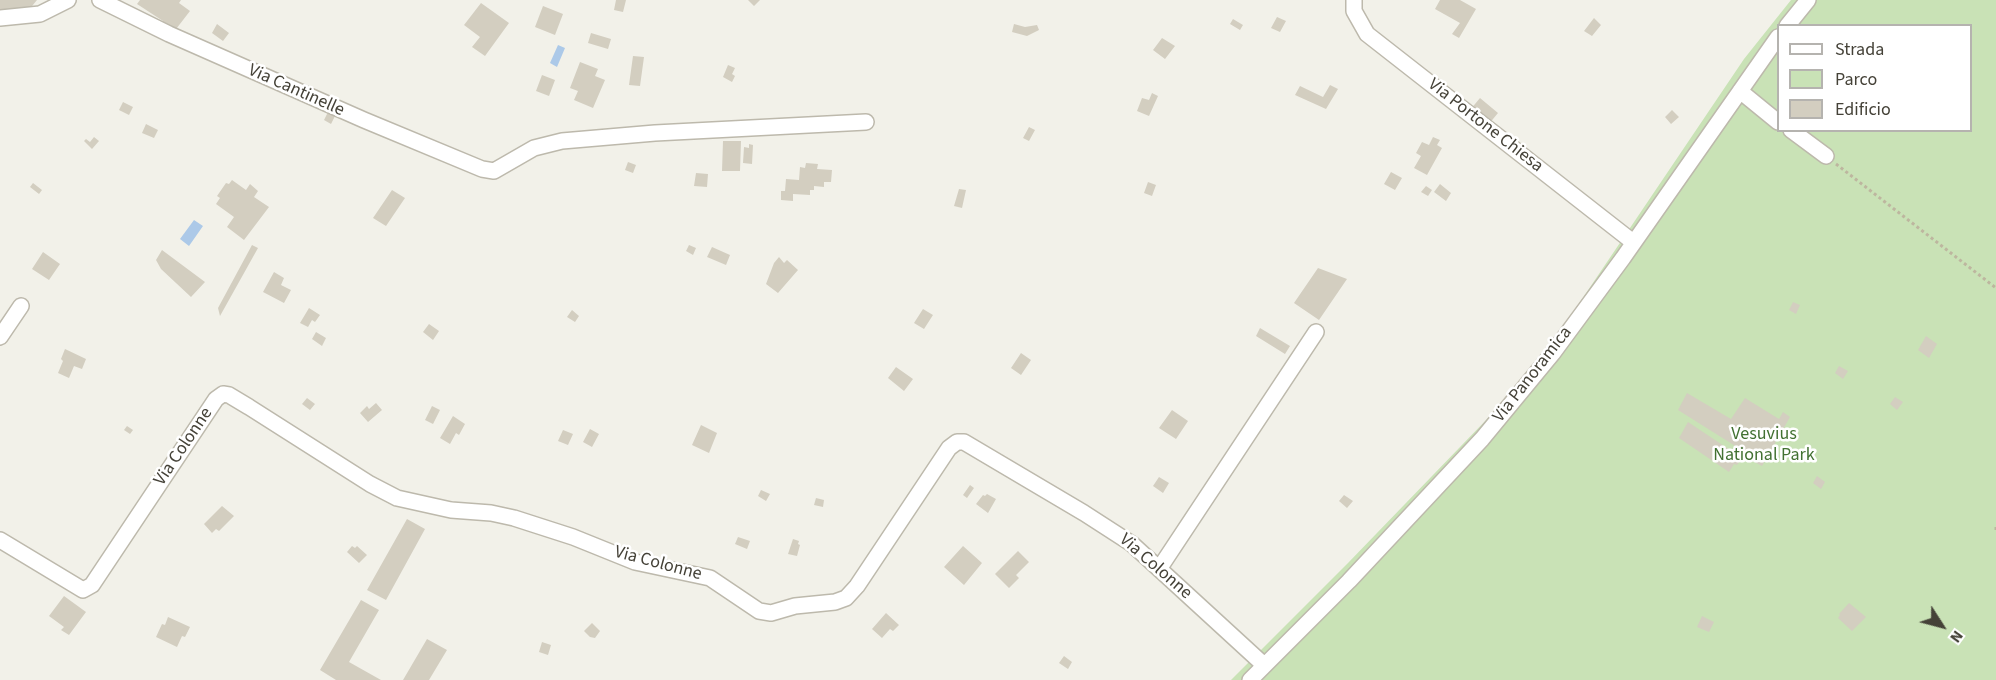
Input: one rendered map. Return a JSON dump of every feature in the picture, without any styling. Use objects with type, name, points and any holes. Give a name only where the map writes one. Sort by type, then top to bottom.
[{"type":"street","points":[[0,18],[40,14],[68,0]]},
{"type":"street","name":"Via Cantinelle","points":[[102,0],[170,34],[354,116],[482,169],[494,171],[534,148],[562,141],[656,133],[866,122]]},
{"type":"street","name":"Via Portone Chiesa","points":[[1354,0],[1354,11],[1367,34],[1633,242]]},
{"type":"street","points":[[1788,24],[1808,0]]},
{"type":"street","name":"Via Panoramica","points":[[1250,680],[1349,581],[1482,440],[1552,352],[1777,40]]},
{"type":"street","points":[[1740,91],[1777,120]]},
{"type":"street","points":[[1794,132],[1826,156]]},
{"type":"street","points":[[0,337],[21,306]]},
{"type":"street","points":[[1159,569],[1316,332]]},
{"type":"street","name":"Via Colonne","points":[[0,540],[83,590],[92,585],[216,399],[223,394],[239,401],[370,484],[397,498],[452,510],[491,513],[513,518],[573,537],[635,561],[710,578],[759,611],[771,613],[795,606],[836,602],[846,598],[857,586],[949,448],[957,442],[964,442],[1132,544],[1264,665]]},
{"type":"path","points":[[1826,156],[1996,288]]},
{"type":"path","points":[[1996,527],[1996,532]]},
{"type":"green space","name":"Vesuvius National Park","points":[[1791,0],[1996,0],[1996,680],[1231,680],[1517,388],[1578,305],[1744,59]]},
{"type":"water","points":[[558,45],[565,48],[557,67],[550,63]]},
{"type":"water","points":[[194,220],[203,226],[189,246],[180,239]]},
{"type":"building","points":[[0,0],[37,0],[28,11],[0,16]]},
{"type":"building","points":[[140,0],[181,0],[179,3],[190,11],[173,33],[160,27],[163,21],[137,4]]},
{"type":"building","points":[[616,0],[626,0],[623,12],[614,10]]},
{"type":"building","points":[[748,0],[760,0],[754,6]]},
{"type":"building","points":[[1440,0],[1460,0],[1476,9],[1459,38],[1452,34],[1460,23],[1435,9]]},
{"type":"building","points":[[481,3],[509,23],[485,56],[472,47],[480,37],[464,25]]},
{"type":"building","points":[[543,6],[563,14],[555,35],[535,27]]},
{"type":"building","points":[[1277,17],[1286,21],[1280,32],[1271,28]]},
{"type":"building","points":[[1594,18],[1601,25],[1592,36],[1584,31]]},
{"type":"building","points":[[1233,19],[1243,25],[1240,30],[1230,24]]},
{"type":"building","points":[[217,24],[229,33],[223,41],[212,33]]},
{"type":"building","points":[[1014,24],[1025,27],[1037,25],[1039,30],[1027,36],[1012,32]]},
{"type":"building","points":[[591,33],[611,39],[608,49],[588,43]]},
{"type":"building","points":[[1162,38],[1175,46],[1165,59],[1153,50]]},
{"type":"building","points":[[633,56],[644,57],[640,86],[629,85]]},
{"type":"building","points":[[580,62],[598,69],[595,76],[605,80],[593,108],[574,100],[578,91],[570,88]]},
{"type":"building","points":[[728,65],[735,68],[732,82],[723,77]]},
{"type":"building","points":[[542,75],[555,80],[549,96],[536,91]]},
{"type":"building","points":[[1330,85],[1338,89],[1326,109],[1295,95],[1300,86],[1323,97]]},
{"type":"building","points":[[1152,93],[1158,96],[1149,116],[1137,111],[1142,98],[1149,100]]},
{"type":"building","points":[[1480,98],[1498,113],[1488,125],[1470,110]]},
{"type":"building","points":[[123,102],[133,107],[129,115],[119,110]]},
{"type":"building","points":[[329,110],[336,114],[331,124],[324,120]]},
{"type":"building","points":[[1672,110],[1679,117],[1671,124],[1665,117]]},
{"type":"building","points":[[146,124],[158,130],[154,138],[142,133]]},
{"type":"building","points":[[1029,127],[1035,130],[1029,141],[1023,138]]},
{"type":"building","points":[[94,137],[99,141],[92,149],[84,141],[86,139],[90,142]]},
{"type":"building","points":[[1433,137],[1440,140],[1437,145],[1442,148],[1427,175],[1414,168],[1421,156],[1416,153],[1422,142],[1429,145]]},
{"type":"building","points":[[723,141],[741,141],[740,171],[722,171]]},
{"type":"building","points":[[749,144],[753,145],[752,164],[743,163],[744,147],[749,148]]},
{"type":"building","points":[[628,162],[636,165],[633,173],[625,170]]},
{"type":"building","points":[[806,163],[818,164],[817,169],[832,170],[831,182],[824,182],[824,187],[814,186],[814,190],[810,190],[810,195],[793,194],[793,201],[781,200],[781,191],[785,191],[786,179],[799,180],[800,167],[805,168]]},
{"type":"building","points":[[1391,172],[1402,178],[1395,190],[1384,184]]},
{"type":"building","points":[[696,173],[708,174],[707,187],[694,186]]},
{"type":"building","points":[[232,180],[246,190],[250,184],[258,191],[254,197],[269,207],[244,240],[227,227],[234,217],[216,204],[220,198],[217,196],[226,183],[229,184]]},
{"type":"building","points":[[1148,182],[1156,185],[1152,196],[1144,193]]},
{"type":"building","points":[[33,183],[42,190],[39,194],[30,187]]},
{"type":"building","points":[[1440,184],[1451,193],[1446,201],[1434,192]]},
{"type":"building","points":[[1426,186],[1432,190],[1428,196],[1421,192]]},
{"type":"building","points":[[959,189],[966,190],[962,208],[954,206]]},
{"type":"building","points":[[392,190],[405,198],[386,226],[373,218]]},
{"type":"building","points":[[252,245],[258,248],[220,316],[218,308]]},
{"type":"building","points":[[689,245],[696,248],[693,255],[686,251]]},
{"type":"building","points":[[712,247],[730,255],[726,265],[707,257]]},
{"type":"building","points":[[162,250],[205,282],[191,297],[161,269],[156,260]]},
{"type":"building","points":[[43,252],[60,264],[49,280],[32,269]]},
{"type":"building","points":[[779,257],[784,263],[787,260],[798,270],[778,293],[766,284],[774,263]]},
{"type":"building","points":[[1318,268],[1347,279],[1319,320],[1294,303]]},
{"type":"building","points":[[274,272],[284,278],[281,285],[291,290],[284,303],[263,292]]},
{"type":"building","points":[[1793,302],[1800,305],[1796,314],[1789,310]]},
{"type":"building","points":[[309,308],[320,315],[315,322],[312,320],[308,327],[300,323]]},
{"type":"building","points":[[923,309],[933,315],[924,329],[914,323]]},
{"type":"building","points":[[572,310],[579,316],[575,322],[567,317]]},
{"type":"building","points":[[429,324],[439,331],[433,340],[423,332]]},
{"type":"building","points":[[1260,328],[1290,346],[1285,354],[1256,336]]},
{"type":"building","points":[[316,332],[326,338],[322,346],[312,339]]},
{"type":"building","points":[[1926,336],[1937,344],[1929,358],[1918,350]]},
{"type":"building","points":[[65,349],[86,359],[82,369],[74,366],[69,378],[58,373]]},
{"type":"building","points":[[1021,353],[1031,360],[1021,375],[1011,368]]},
{"type":"building","points":[[1839,366],[1848,371],[1843,379],[1835,373]]},
{"type":"building","points":[[896,367],[913,379],[904,391],[888,378]]},
{"type":"building","points":[[1687,393],[1731,419],[1745,398],[1779,419],[1783,412],[1790,417],[1762,466],[1747,458],[1748,454],[1678,410]]},
{"type":"building","points":[[1895,397],[1903,402],[1897,410],[1890,404]]},
{"type":"building","points":[[307,398],[315,404],[310,410],[302,404]]},
{"type":"building","points":[[376,403],[382,410],[368,422],[360,413],[367,406],[369,409]]},
{"type":"building","points":[[432,406],[440,410],[433,424],[425,420]]},
{"type":"building","points":[[1172,410],[1188,421],[1176,439],[1159,428]]},
{"type":"building","points":[[453,416],[465,424],[450,444],[440,438]]},
{"type":"building","points":[[1688,422],[1742,458],[1737,465],[1734,464],[1729,472],[1679,438]]},
{"type":"building","points":[[701,425],[717,433],[709,453],[692,445]]},
{"type":"building","points":[[127,426],[133,430],[130,434],[124,430]]},
{"type":"building","points":[[590,429],[599,434],[592,447],[583,442]]},
{"type":"building","points":[[563,430],[573,434],[568,445],[558,441]]},
{"type":"building","points":[[1817,476],[1825,482],[1821,489],[1813,483]]},
{"type":"building","points":[[1159,477],[1169,483],[1163,493],[1153,486]]},
{"type":"building","points":[[970,485],[974,488],[967,498],[963,495]]},
{"type":"building","points":[[761,490],[770,494],[766,501],[758,496]]},
{"type":"building","points":[[987,494],[996,499],[988,513],[976,504],[983,495]]},
{"type":"building","points":[[1344,495],[1353,501],[1347,508],[1339,501]]},
{"type":"building","points":[[816,498],[824,500],[823,507],[814,505]]},
{"type":"building","points":[[222,506],[234,516],[219,531],[216,529],[212,533],[204,524]]},
{"type":"building","points":[[407,519],[425,529],[386,600],[367,590]]},
{"type":"building","points":[[738,537],[750,541],[747,549],[735,544]]},
{"type":"building","points":[[793,539],[799,541],[800,545],[797,556],[788,554]]},
{"type":"building","points":[[352,546],[355,548],[357,546],[367,555],[359,563],[347,552]]},
{"type":"building","points":[[963,546],[982,563],[964,585],[944,567]]},
{"type":"building","points":[[1018,551],[1029,562],[1016,575],[1019,578],[1009,588],[995,574]]},
{"type":"building","points":[[64,596],[86,612],[69,635],[61,630],[64,627],[49,616]]},
{"type":"building","points":[[361,600],[379,610],[349,662],[381,680],[336,680],[320,670]]},
{"type":"building","points":[[1849,603],[1866,617],[1852,631],[1838,618]]},
{"type":"building","points":[[886,613],[899,625],[893,631],[890,629],[882,638],[872,629]]},
{"type":"building","points":[[1702,616],[1714,622],[1709,632],[1697,627]]},
{"type":"building","points":[[168,617],[190,627],[185,637],[182,636],[177,647],[156,637]]},
{"type":"building","points":[[592,623],[600,631],[595,638],[590,637],[584,631]]},
{"type":"building","points":[[427,639],[447,650],[429,680],[403,680]]},
{"type":"building","points":[[542,642],[551,645],[548,655],[539,652]]},
{"type":"building","points":[[1064,656],[1072,662],[1068,669],[1059,663]]}]
